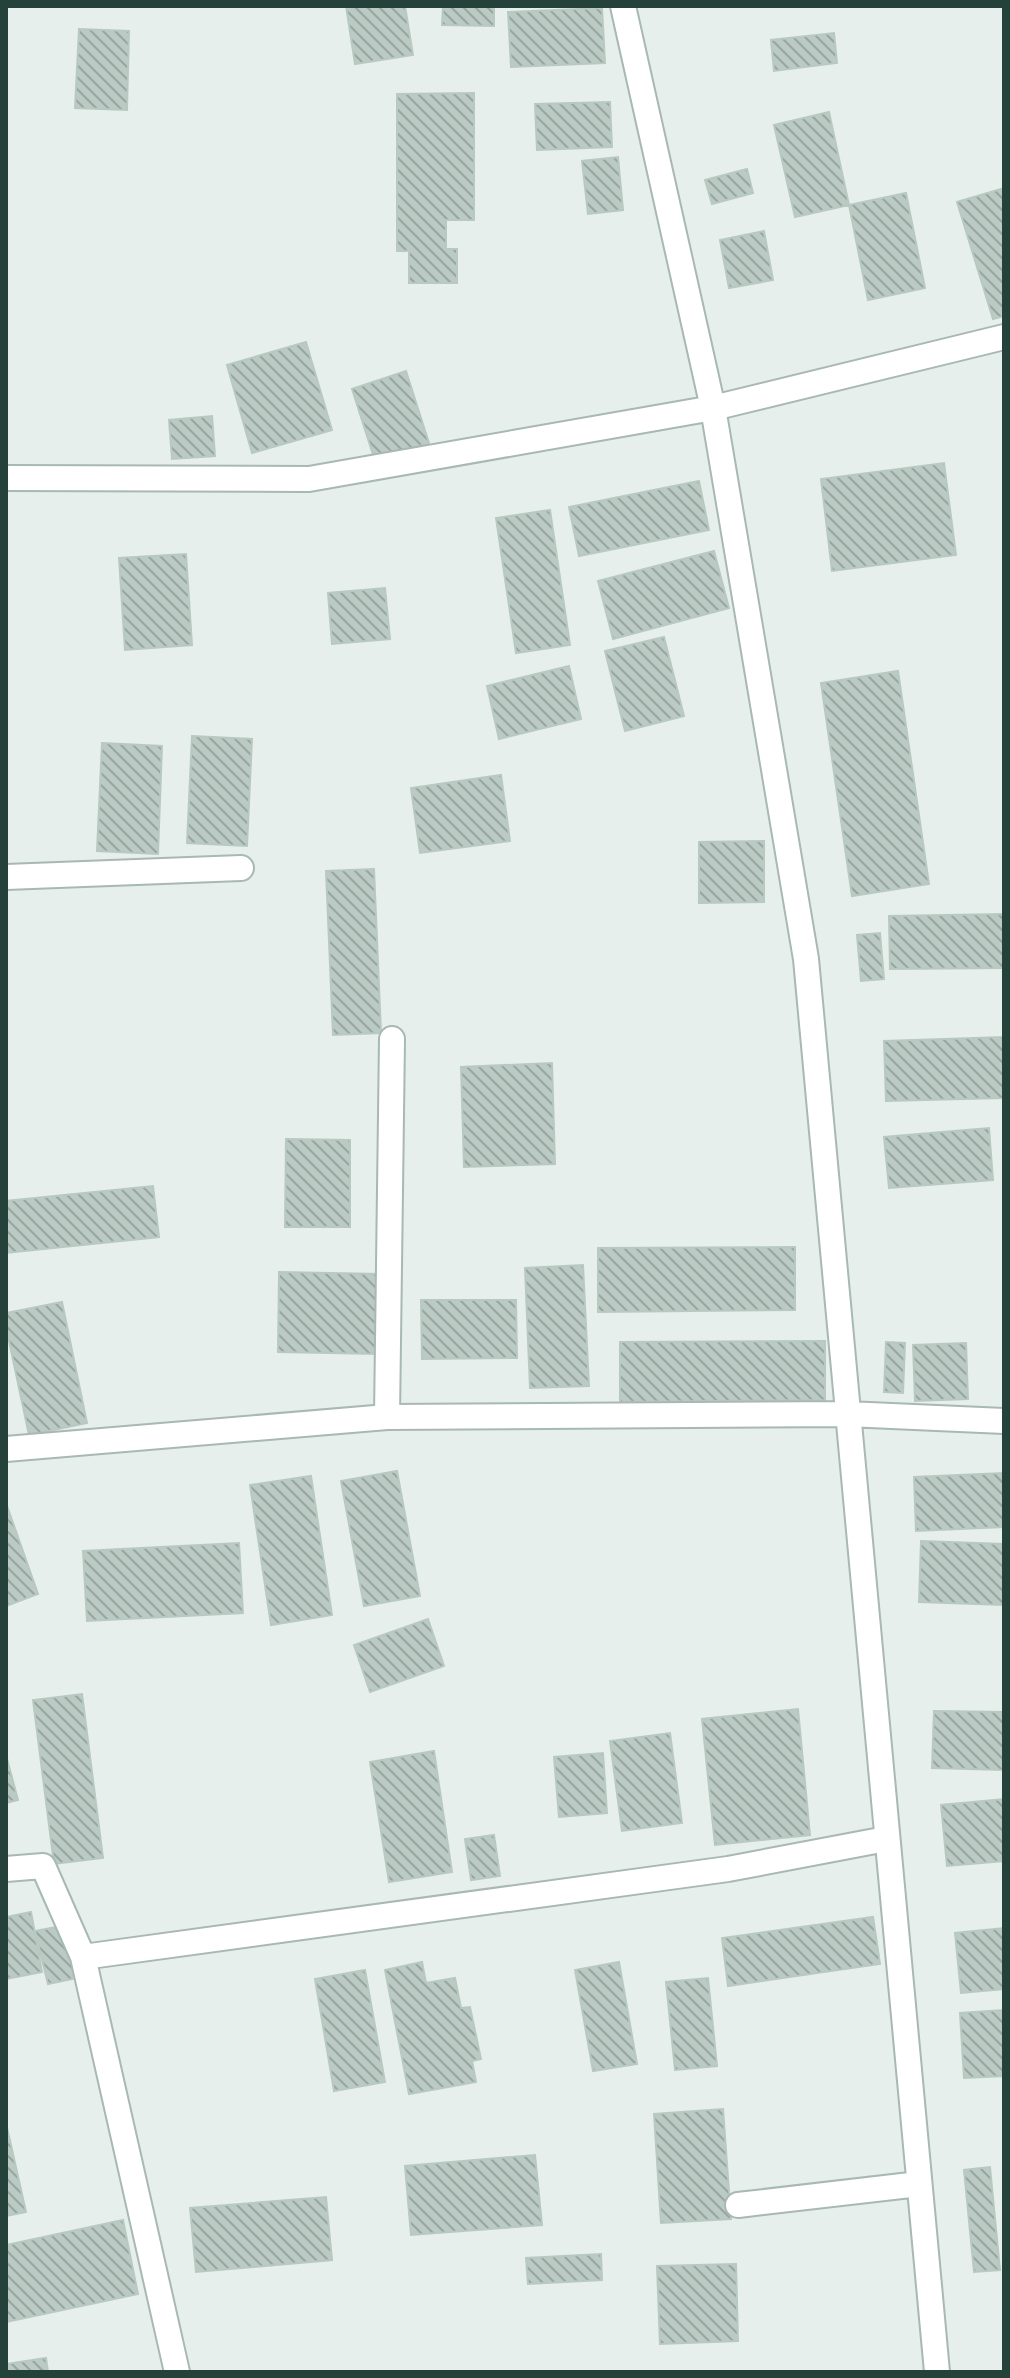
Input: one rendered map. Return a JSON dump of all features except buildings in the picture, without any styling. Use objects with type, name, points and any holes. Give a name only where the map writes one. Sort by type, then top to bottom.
[{"type":"street","points":[[623,6],[713,408],[806,959],[937,2372]]},
{"type":"street","points":[[6,478],[309,479],[713,408],[1004,337]]},
{"type":"street","points":[[6,877],[241,868]]},
{"type":"street","points":[[387,1417],[392,1039]]},
{"type":"street","points":[[6,1449],[387,1417],[847,1414],[1004,1421]]},
{"type":"street","points":[[83,1957],[728,1869],[886,1839]]},
{"type":"street","points":[[6,1869],[43,1866],[83,1957],[177,2372]]},
{"type":"street","points":[[738,2205],[919,2184]]}]
